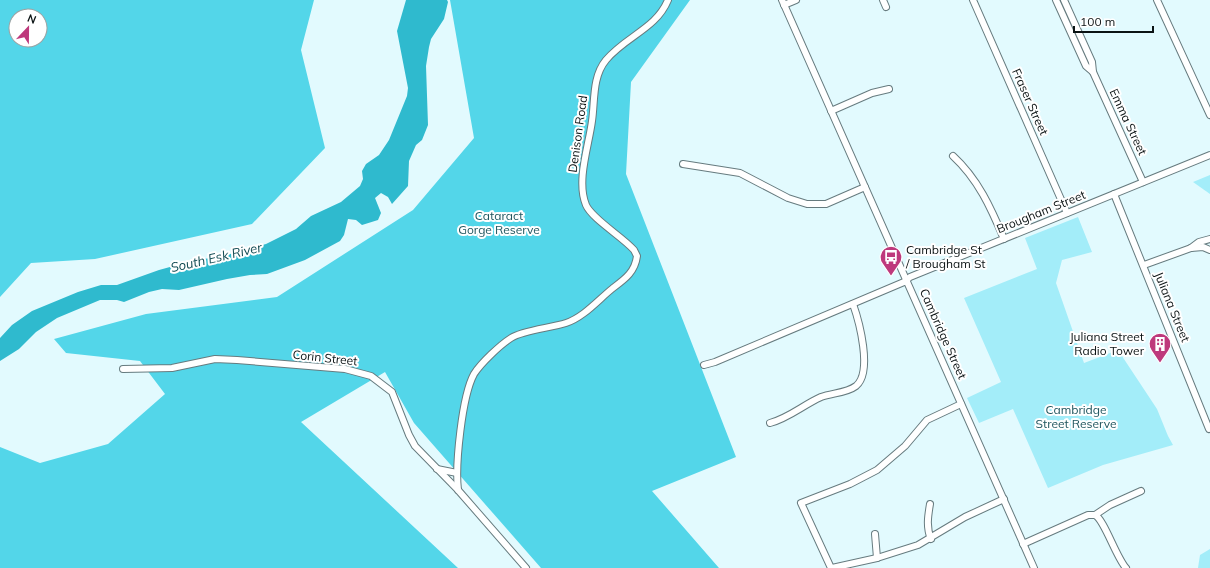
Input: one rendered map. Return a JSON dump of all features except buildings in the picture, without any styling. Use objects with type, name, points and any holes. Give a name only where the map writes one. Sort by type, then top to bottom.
[{"type":"street","name":"Denison Road","points":[[458,490],[457,473],[460,437],[470,385],[474,374],[482,364],[511,337],[550,328],[575,319],[632,272],[637,256],[634,250],[593,213],[586,204],[583,180],[584,160],[592,121],[596,82],[600,70],[606,60],[622,44],[654,22],[663,11],[668,0]]},
{"type":"street","points":[[783,2],[796,0]]},
{"type":"street","points":[[882,0],[886,7]]},
{"type":"street","name":"Fraser Street","points":[[973,0],[1067,213]]},
{"type":"street","name":"Emma Street","points":[[1056,0],[1086,66],[1093,72]]},
{"type":"street","name":"Emma Street","points":[[1064,0],[1092,62],[1093,72],[1143,182]]},
{"type":"street","points":[[1157,0],[1210,115]]},
{"type":"street","name":"Cambridge Street","points":[[783,2],[1034,568]]},
{"type":"street","points":[[831,111],[872,93],[889,89]]},
{"type":"street","name":"Brougham Street","points":[[704,364],[715,362],[1004,239],[1210,155]]},
{"type":"street","points":[[953,156],[965,167],[985,195],[1004,239]]},
{"type":"street","points":[[683,164],[740,173],[788,198],[807,204],[826,204],[865,187]]},
{"type":"street","name":"Juliana Street","points":[[1114,194],[1144,265],[1209,429]]},
{"type":"street","points":[[1191,248],[1199,242],[1210,240]]},
{"type":"street","points":[[1144,265],[1191,248],[1203,247],[1210,250]]},
{"type":"street","points":[[770,423],[788,417],[823,397],[852,388],[860,382],[864,370],[862,337],[858,316],[853,304]]},
{"type":"street","name":"Corin Street","points":[[123,369],[172,368],[215,359],[330,367],[371,376],[392,392],[409,435],[416,446],[458,490],[526,568]]},
{"type":"street","points":[[961,404],[927,420],[905,446],[877,470],[850,484],[801,503],[832,568],[877,558],[909,548],[931,538],[965,517],[1004,500]]},
{"type":"street","points":[[437,469],[457,473]]},
{"type":"street","points":[[1023,544],[1088,515],[1095,515],[1110,505],[1141,491]]},
{"type":"street","points":[[930,504],[928,527],[931,538]]},
{"type":"street","points":[[1095,515],[1101,520],[1117,556],[1126,568]]},
{"type":"street","points":[[875,534],[877,558]]},
{"type":"green space","points":[[0,0],[314,0],[301,50],[325,148],[252,224],[95,259],[31,263],[0,297]]},
{"type":"green space","name":"Cataract Gorge Reserve","points":[[450,0],[690,0],[631,82],[626,174],[736,457],[652,491],[719,568],[541,568],[414,423],[385,372],[301,422],[458,568],[0,568],[0,447],[40,463],[108,444],[165,394],[140,361],[66,353],[54,339],[146,314],[277,297],[413,210],[474,138]]},
{"type":"green space","points":[[1210,175],[1210,194],[1193,182]]},
{"type":"green space","name":"Cambridge Street Reserve","points":[[1078,217],[1092,252],[1062,260],[1056,283],[1084,363],[1118,350],[1157,409],[1173,445],[1103,465],[1048,488],[1013,409],[979,423],[967,398],[1001,382],[964,298],[1037,269],[1025,238]]},
{"type":"green space","points":[[1210,549],[1210,568],[1198,568],[1200,555]]},
{"type":"shaded area","points":[[406,0],[447,0],[448,2],[444,19],[431,39],[429,47],[426,66],[428,125],[422,140],[416,145],[409,161],[408,186],[392,204],[388,197],[381,193],[375,198],[381,213],[378,220],[362,225],[356,220],[348,219],[344,235],[340,241],[305,260],[267,274],[227,279],[179,290],[162,289],[149,292],[124,302],[117,300],[100,300],[57,318],[36,332],[19,349],[0,361],[0,338],[12,325],[32,311],[78,292],[101,285],[117,285],[159,270],[199,259],[216,258],[266,244],[296,229],[311,216],[341,202],[360,186],[363,179],[362,171],[366,164],[379,155],[389,140],[407,96],[408,88],[397,31]]},
{"type":"place","name":"Cambridge St / Brougham St","points":[[891,276]]},
{"type":"place","name":"Juliana Street Radio Tower","points":[[1160,364]]},
{"type":"water label","name":"South Esk River","points":[[216,257]]}]
